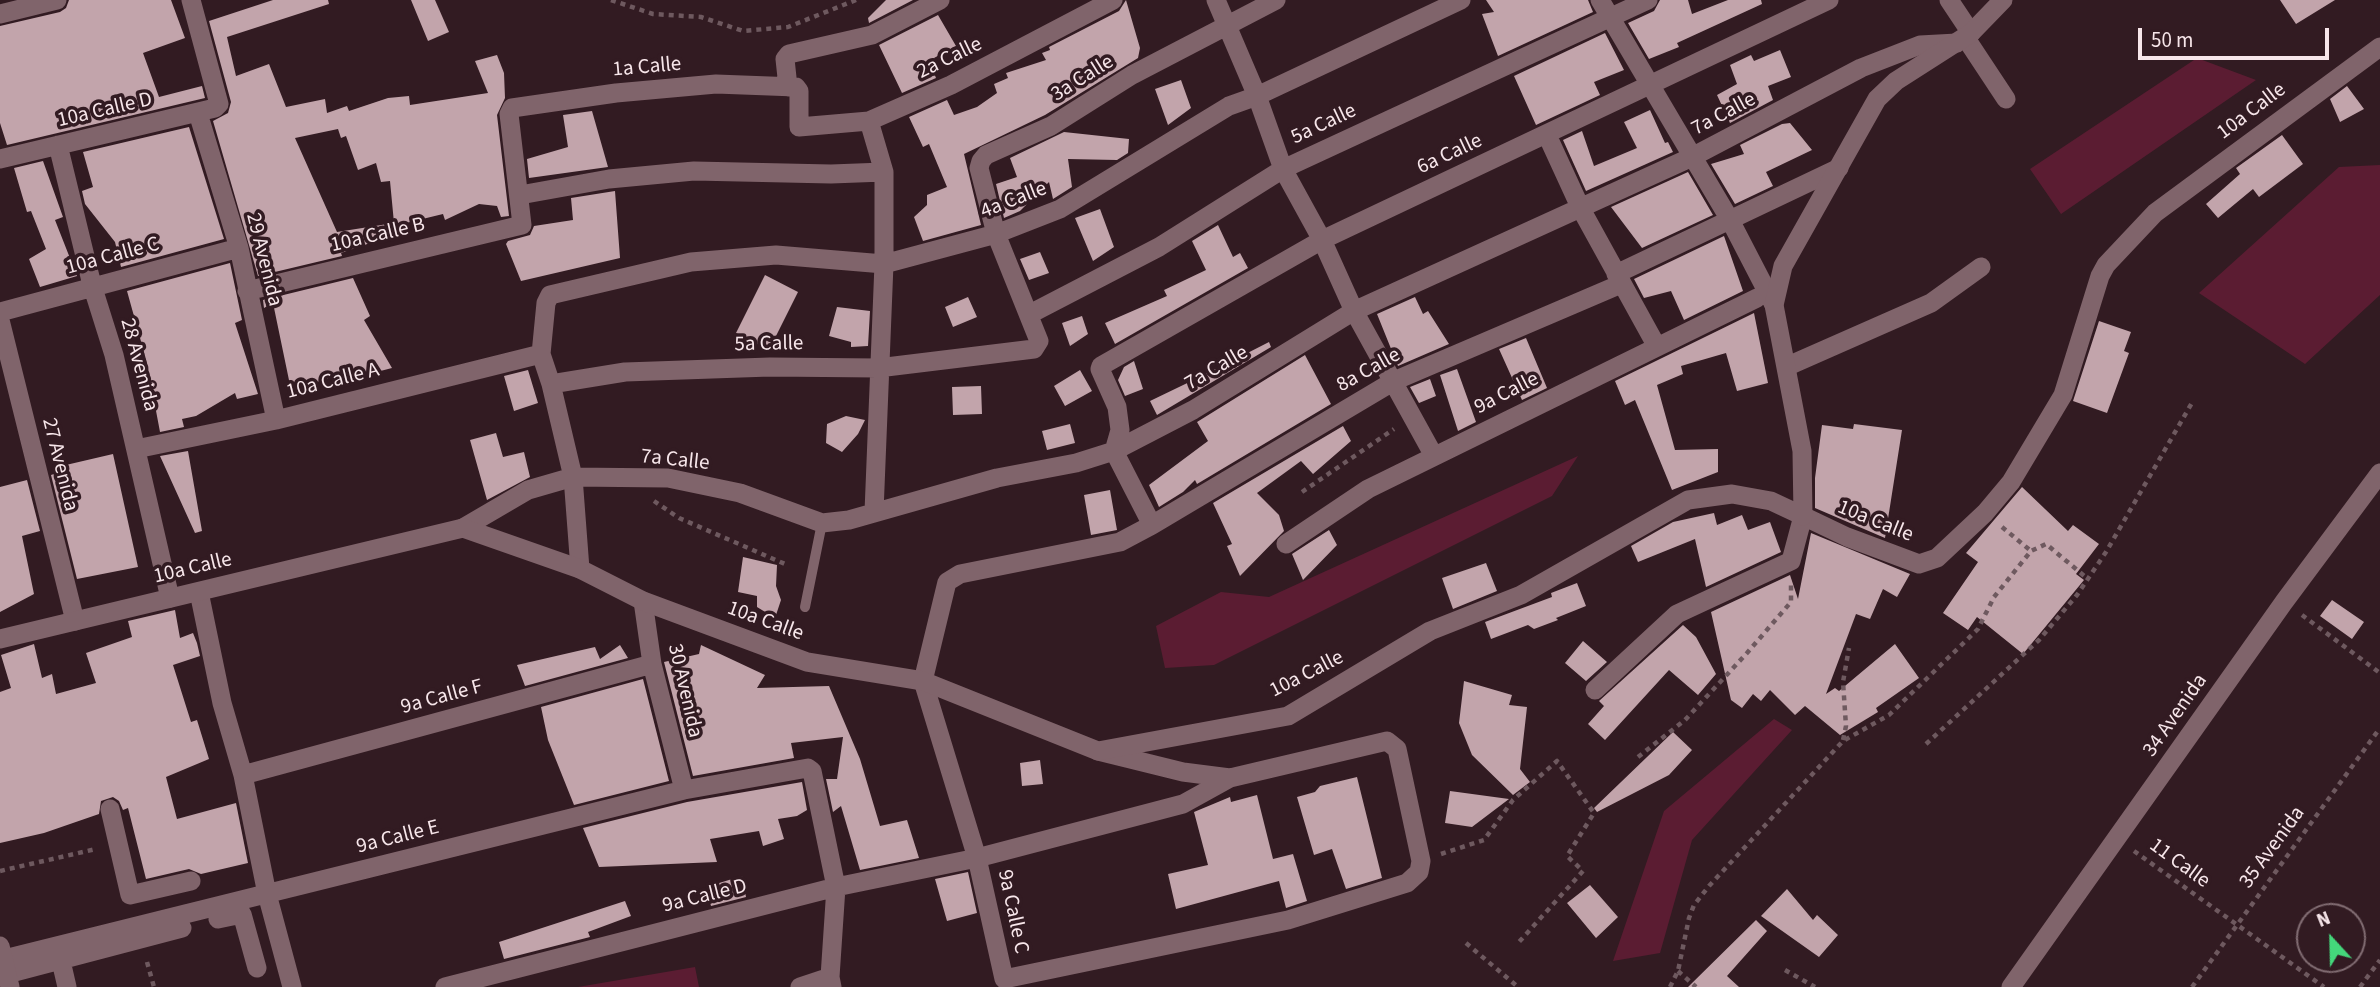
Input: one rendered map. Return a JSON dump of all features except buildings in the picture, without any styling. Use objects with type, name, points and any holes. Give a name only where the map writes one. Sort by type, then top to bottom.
[{"type":"street","points":[[0,14],[57,0]]},
{"type":"street","name":"10a Calle D","points":[[0,159],[215,108],[219,104],[191,0]]},
{"type":"street","points":[[794,89],[785,59],[789,54],[872,35],[940,0]]},
{"type":"street","name":"2a Calle","points":[[794,89],[798,125],[802,127],[869,121],[951,85],[1114,0]]},
{"type":"street","points":[[1216,0],[1257,96],[1283,169],[1321,240],[1354,311],[1434,456]]},
{"type":"street","name":"3a Calle","points":[[1030,314],[996,234],[979,168],[986,155],[1051,126],[1132,75],[1228,28],[1276,0]]},
{"type":"street","name":"4a Calle","points":[[541,354],[546,303],[550,295],[691,262],[776,255],[884,264],[996,234],[1060,209],[1229,106],[1257,96],[1461,0]]},
{"type":"street","points":[[1595,690],[1677,614],[1791,561],[1803,516],[1802,451],[1788,366],[1765,301],[1730,220],[1652,86],[1609,20],[1600,0]]},
{"type":"street","name":"5a Calle","points":[[551,384],[625,372],[770,367],[878,368],[1034,349],[1039,341],[1030,314],[1159,247],[1283,169],[1648,0]]},
{"type":"street","name":"6a Calle","points":[[1114,451],[1120,430],[1117,407],[1100,369],[1321,240],[1652,86],[1829,0]]},
{"type":"street","points":[[1949,0],[1965,38],[2006,99]]},
{"type":"street","points":[[1765,301],[1877,99],[1896,80],[1965,38],[2003,0]]},
{"type":"street","name":"7a Calle","points":[[463,528],[528,490],[573,477],[668,478],[740,493],[822,523],[1114,451],[1193,410],[1354,311],[1513,236],[1580,209],[1692,157],[1861,68],[1920,45],[1965,38]]},
{"type":"street","name":"10a Calle","points":[[0,639],[463,528],[580,569],[643,601],[807,662],[923,681],[1098,751],[1288,716],[1430,631],[1521,595],[1689,500],[1732,495],[1771,500],[1847,537],[1919,564],[1937,558],[1985,513],[2011,482],[2063,395],[2100,276],[2106,265],[2155,213],[2380,47]]},
{"type":"street","name":"1a Calle","points":[[520,195],[509,114],[512,108],[616,93],[716,84],[794,89]]},
{"type":"street","name":"29 Avenida","points":[[198,113],[239,248],[276,420]]},
{"type":"street","points":[[869,121],[884,172],[884,264],[874,512]]},
{"type":"street","points":[[1547,135],[1580,209],[1656,345]]},
{"type":"street","name":"28 Avenida","points":[[58,145],[92,285],[114,355],[170,598]]},
{"type":"street","name":"8a Calle","points":[[923,681],[947,582],[960,573],[1121,542],[1135,536],[1394,381],[1619,279],[1730,220],[1839,168]]},
{"type":"street","points":[[520,195],[609,179],[694,171],[884,172]]},
{"type":"street","name":"10a Calle B","points":[[247,290],[519,226],[524,222],[520,195]]},
{"type":"street","name":"10a Calle C","points":[[0,312],[92,285],[239,248]]},
{"type":"street","points":[[1788,366],[1931,303],[1981,267]]},
{"type":"street","name":"9a Calle","points":[[1286,544],[1368,489],[1656,345],[1765,301]]},
{"type":"street","name":"27 Avenida","points":[[0,320],[75,621]]},
{"type":"street","points":[[541,354],[551,384],[573,477],[580,569]]},
{"type":"street","name":"10a Calle A","points":[[136,449],[276,420],[541,354]]},
{"type":"street","points":[[1114,451],[1152,525]]},
{"type":"street","name":"34 Avenida","points":[[2011,987],[2284,602],[2380,472]]},
{"type":"street","points":[[198,592],[222,703],[243,775],[267,894],[292,987]]},
{"type":"street","name":"30 Avenida","points":[[643,601],[652,664],[684,790]]},
{"type":"street","name":"9a Calle F","points":[[243,775],[652,664]]},
{"type":"street","name":"9a Calle C","points":[[923,681],[977,858],[1003,977],[1007,981],[1288,920],[1407,883],[1419,872],[1421,861]]},
{"type":"street","points":[[1098,751],[1183,772],[1230,778],[1387,741],[1393,743],[1421,861]]},
{"type":"street","name":"9a Calle E","points":[[4,965],[132,922],[267,894],[684,790],[808,768],[812,771],[836,887]]},
{"type":"street","name":"9a Calle D","points":[[445,987],[836,887],[977,858],[1183,804],[1230,778]]},
{"type":"street","points":[[110,809],[130,895],[132,922]]},
{"type":"street","points":[[130,895],[191,881]]},
{"type":"street","points":[[800,987],[831,982],[836,887]]},
{"type":"street","points":[[4,965],[61,961],[237,913],[242,914],[245,919],[257,968]]},
{"type":"street","points":[[61,961],[67,987]]},
{"type":"lane","points":[[805,607],[822,523]]},
{"type":"path","points":[[611,0],[653,14],[701,17],[743,31],[788,27],[856,0]]},
{"type":"path","points":[[1926,744],[2039,640],[2088,579],[2193,401]]},
{"type":"path","points":[[1302,492],[1412,417]]},
{"type":"path","points":[[619,478],[679,518],[785,564]]},
{"type":"path","points":[[1985,513],[2031,551]]},
{"type":"path","points":[[1671,987],[1678,971],[1694,905],[1843,741],[1889,715],[1978,629],[1994,597],[2031,551],[2046,544],[2088,579]]},
{"type":"path","points":[[1638,757],[1685,720],[1791,602],[1791,561]]},
{"type":"path","points":[[2284,602],[2380,673]]},
{"type":"path","points":[[1843,741],[1846,726],[1843,682],[1849,648]]},
{"type":"path","name":"35 Avenida","points":[[2192,987],[2380,728]]},
{"type":"path","points":[[1421,861],[1484,840],[1513,800],[1557,761],[1594,813],[1567,856],[1583,871],[1520,942]]},
{"type":"path","name":"11 Calle","points":[[2118,839],[2324,987]]},
{"type":"path","points":[[0,871],[96,849]]},
{"type":"path","points":[[1466,943],[1518,987]]},
{"type":"path","points":[[2360,987],[2380,960]]},
{"type":"path","points":[[147,962],[154,987]]},
{"type":"path","points":[[1785,970],[1815,987]]},
{"type":"path","points":[[1678,971],[1696,987]]},
{"type":"shaded area","points":[[2197,58],[2256,80],[2061,214],[2030,169]]},
{"type":"shaded area","points":[[2380,165],[2380,295],[2305,364],[2199,293],[2339,167]]},
{"type":"shaded area","points":[[1578,456],[1552,496],[1214,665],[1165,668],[1156,626],[1221,592],[1269,597]]},
{"type":"shaded area","points":[[1774,719],[1792,730],[1692,840],[1660,953],[1613,961],[1664,811]]},
{"type":"shaded area","points":[[695,967],[699,987],[578,987]]}]
